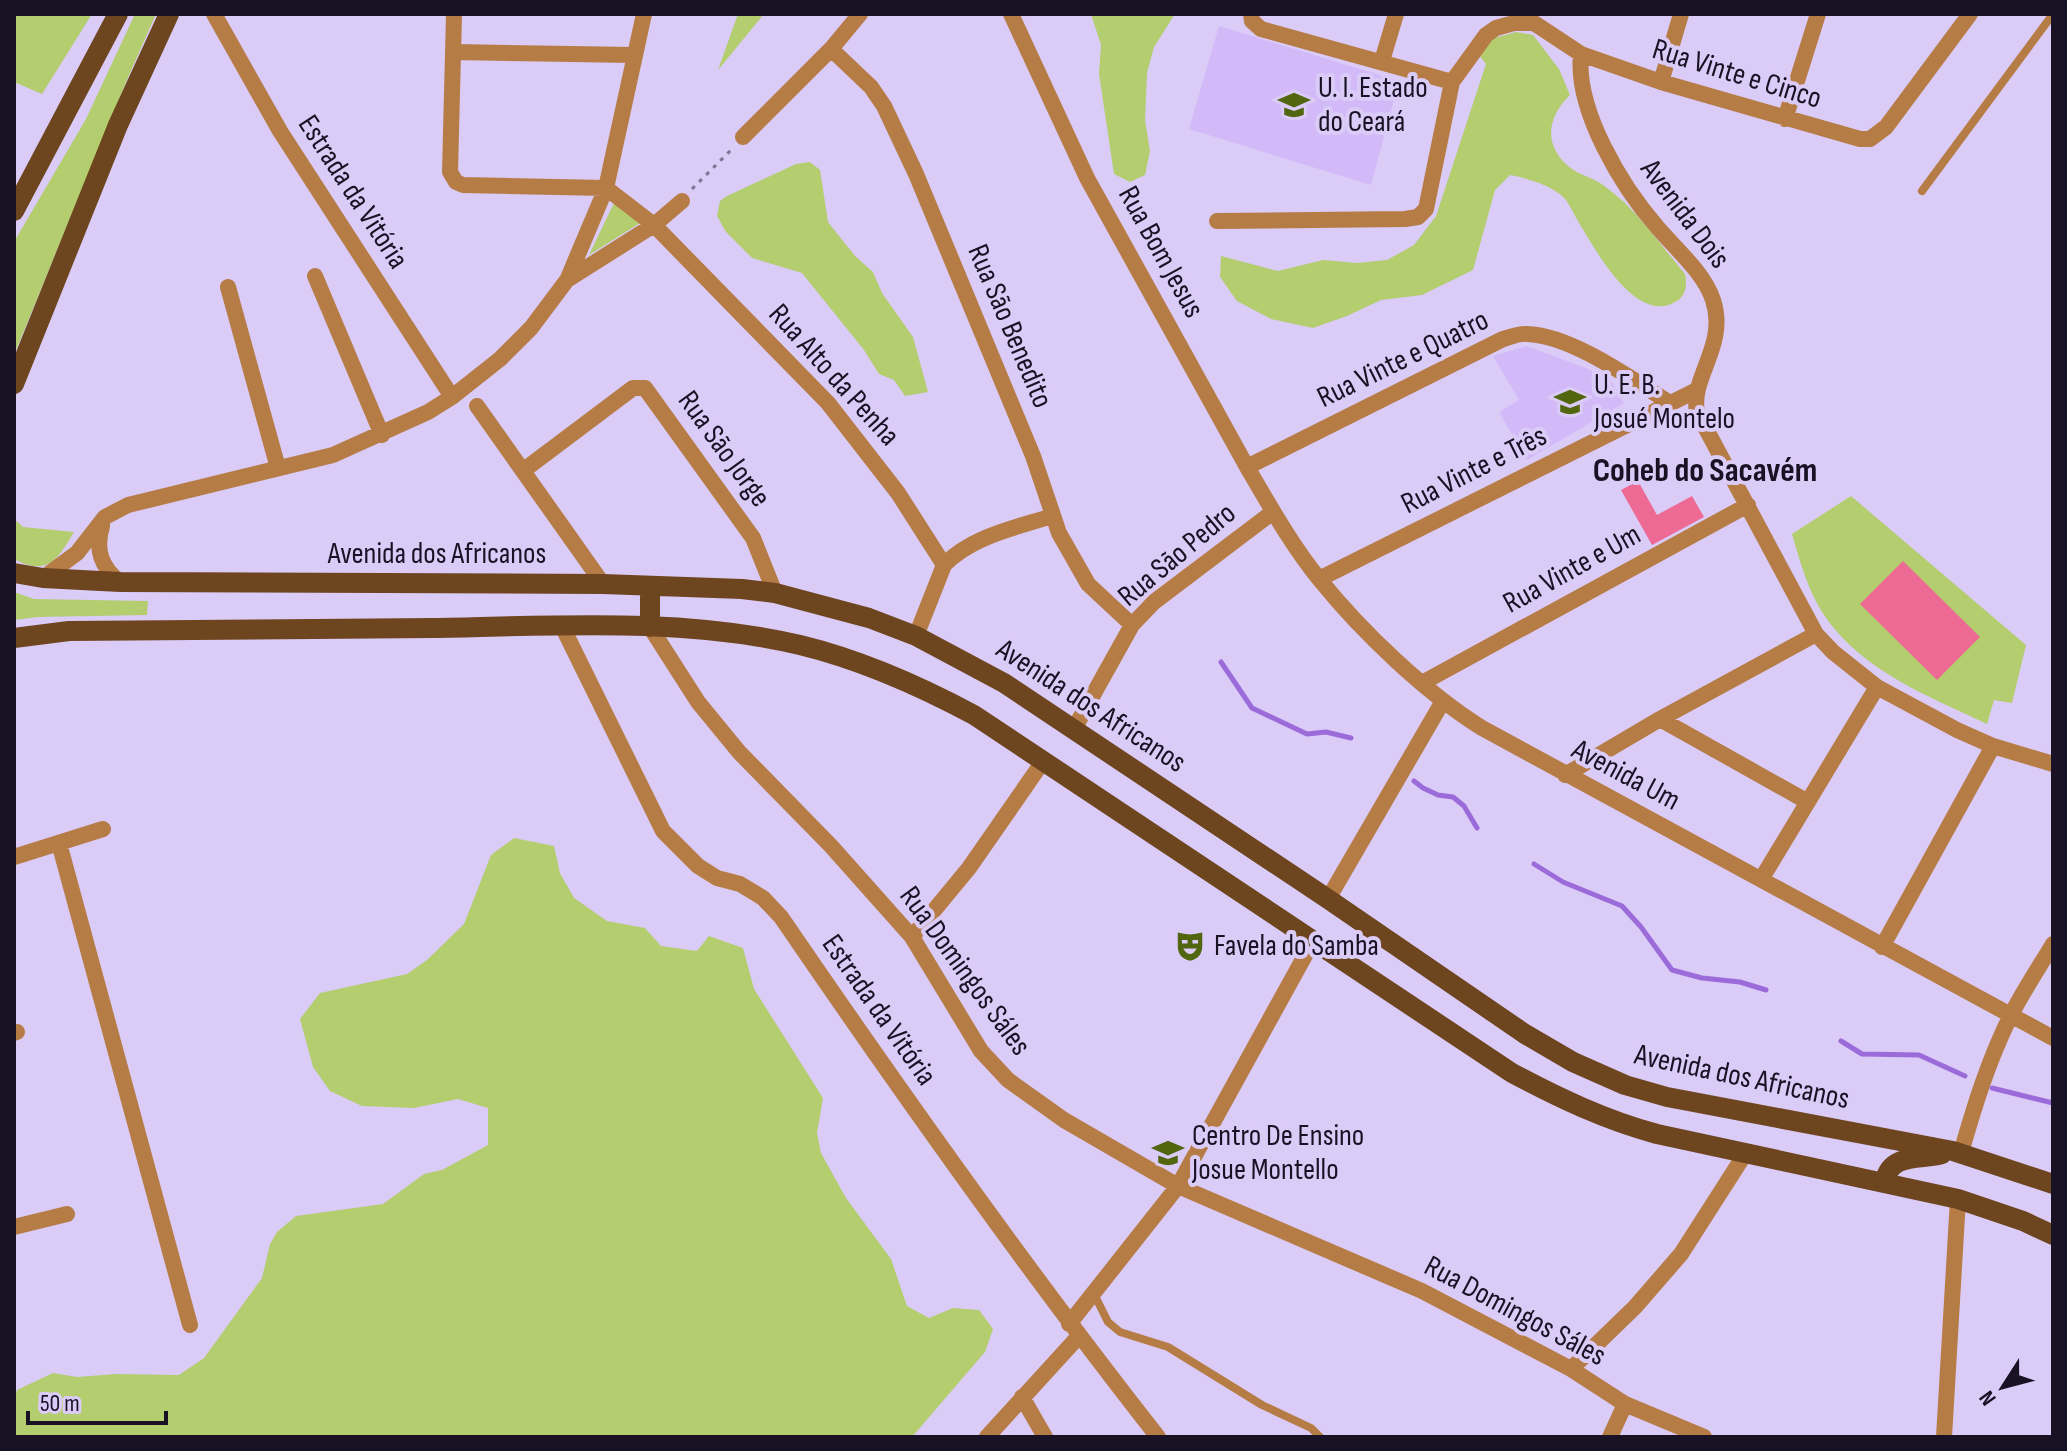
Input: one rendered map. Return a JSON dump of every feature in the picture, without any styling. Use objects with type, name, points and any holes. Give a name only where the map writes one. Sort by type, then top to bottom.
[{"type":"main road","points":[[14,211],[118,14]]},
{"type":"main road","points":[[14,384],[118,125],[169,14]]},
{"type":"main road","name":"Avenida dos Africanos","points":[[14,573],[43,578],[120,582],[603,584],[742,589],[775,593],[869,618],[916,636],[1004,683],[1525,1034],[1573,1062],[1625,1085],[1667,1097],[1957,1152],[2053,1184]]},
{"type":"main road","points":[[650,586],[650,627]]},
{"type":"main road","points":[[14,638],[69,631],[650,627],[750,635],[801,645],[856,661],[935,694],[974,715],[1512,1073],[1569,1103],[1615,1122],[1745,1154],[1885,1181],[1958,1199],[2023,1221],[2053,1235]]},
{"type":"main road","points":[[1885,1181],[1891,1168],[1901,1160],[1957,1152]]},
{"type":"street","name":"Estrada da Vitória","points":[[214,14],[280,131],[452,397]]},
{"type":"street","points":[[454,14],[450,172],[453,178],[463,185],[606,188]]},
{"type":"street","points":[[43,578],[77,553],[105,517],[138,501],[333,455],[382,435],[452,397],[500,359],[531,328],[567,280],[606,188],[644,14]]},
{"type":"street","points":[[743,137],[831,49],[860,14]]},
{"type":"street","name":"Rua Bom Jesus","points":[[1011,14],[1087,178],[1273,512]]},
{"type":"street","points":[[1217,221],[1418,217],[1426,209],[1452,82],[1261,29],[1252,21],[1251,14]]},
{"type":"street","points":[[1382,61],[1396,14]]},
{"type":"street","points":[[1661,82],[1681,14]]},
{"type":"street","points":[[1785,119],[1818,14]]},
{"type":"street","name":"Rua Vinte e Cinco","points":[[1452,82],[1471,54],[1496,28],[1535,18],[1581,54],[1661,82],[1860,139],[1877,135],[1886,127],[1970,14]]},
{"type":"street","name":"Rua São Benedito","points":[[831,49],[871,87],[884,106],[916,174],[1027,441],[1059,533],[1088,584],[1132,625]]},
{"type":"street","points":[[454,52],[633,55]]},
{"type":"street","name":"Avenida Dois","points":[[1581,54],[1581,89],[1620,179],[1637,204],[1703,280],[1713,300],[1715,341],[1697,390]]},
{"type":"street","name":"Rua Alto da Penha","points":[[606,188],[654,225],[828,403],[898,493],[944,565]]},
{"type":"street","points":[[567,280],[654,225],[682,201]]},
{"type":"street","points":[[315,276],[382,435]]},
{"type":"street","points":[[228,287],[278,468]]},
{"type":"street","name":"Rua Vinte e Quatro","points":[[1247,467],[1503,339],[1525,333],[1549,337],[1571,346],[1611,366],[1670,403]]},
{"type":"street","name":"Rua São Jorge","points":[[524,470],[633,388],[645,388],[753,538],[775,593]]},
{"type":"street","points":[[1697,390],[1695,407],[1699,419],[1816,634],[1833,652],[1877,687],[1933,718],[1993,746],[2053,764]]},
{"type":"street","name":"Rua Vinte e Três","points":[[1319,579],[1697,390]]},
{"type":"street","points":[[477,406],[603,584]]},
{"type":"street","name":"Rua Vinte e Um","points":[[1422,683],[1748,505]]},
{"type":"street","name":"Avenida Um","points":[[1273,512],[1319,579],[1348,612],[1422,683],[1482,728],[2053,1038]]},
{"type":"street","name":"Rua São Pedro","points":[[1074,729],[1132,625],[1154,602],[1273,512]]},
{"type":"street","points":[[916,636],[944,565],[970,544],[1052,516]]},
{"type":"street","points":[[105,517],[98,551],[107,571],[120,582]]},
{"type":"street","name":"Estrada da Vitória","points":[[562,626],[663,831],[698,866],[717,878],[740,884],[763,898],[781,917],[924,1125],[1074,1330],[1158,1437]]},
{"type":"street","name":"Rua Domingos Sáles","points":[[650,627],[698,702],[739,752],[831,846],[912,937],[981,1051],[1008,1080],[1064,1120],[1178,1186],[1422,1291],[1571,1369],[1625,1404],[1704,1437]]},
{"type":"street","points":[[1565,775],[1816,634]]},
{"type":"street","points":[[1762,878],[1877,687]]},
{"type":"street","points":[[1328,899],[1443,701]]},
{"type":"street","points":[[1660,719],[1808,802]]},
{"type":"street","points":[[1882,947],[1993,746]]},
{"type":"street","points":[[912,937],[969,868],[1044,760]]},
{"type":"street","points":[[14,857],[103,829]]},
{"type":"street","points":[[59,843],[190,1325]]},
{"type":"street","points":[[987,1437],[1074,1330],[1094,1293],[1178,1186],[1313,941]]},
{"type":"street","points":[[1957,1152],[1978,1091],[2010,1016],[2053,944]]},
{"type":"street","points":[[1571,1369],[1635,1307],[1681,1254],[1745,1154]]},
{"type":"street","points":[[1944,1437],[1958,1199]]},
{"type":"street","points":[[14,1227],[67,1214]]},
{"type":"street","points":[[1022,1397],[1045,1437]]},
{"type":"street","points":[[1610,1437],[1625,1404]]},
{"type":"lane","points":[[1922,191],[2053,14]]},
{"type":"lane","points":[[1094,1293],[1108,1322],[1120,1332],[1168,1347],[1262,1405],[1311,1428],[1320,1437]]},
{"type":"path","points":[[682,201],[743,137]]},
{"type":"shaded area","name":"U. I. Estado do Ceará","points":[[1219,26],[1399,81],[1371,185],[1189,129]]},
{"type":"shaded area","name":"U. E. B. Josué Montelo","points":[[1527,346],[1588,369],[1612,382],[1624,403],[1527,460],[1499,412],[1519,400],[1493,356]]},
{"type":"green space","points":[[14,14],[92,14],[42,94],[14,82]]},
{"type":"green space","points":[[135,14],[156,14],[14,355],[14,242],[86,119]]},
{"type":"green space","points":[[738,14],[764,14],[718,70]]},
{"type":"green space","points":[[1091,14],[1175,14],[1154,47],[1147,73],[1145,120],[1150,151],[1145,175],[1130,182],[1114,174],[1099,74],[1101,45]]},
{"type":"green space","points":[[1516,32],[1533,35],[1559,69],[1570,95],[1552,123],[1552,142],[1556,152],[1572,169],[1597,181],[1624,202],[1648,228],[1685,274],[1686,289],[1677,301],[1662,306],[1647,303],[1632,294],[1606,265],[1564,197],[1543,185],[1510,175],[1495,190],[1473,270],[1422,295],[1381,300],[1313,328],[1271,319],[1237,301],[1220,277],[1221,256],[1278,271],[1323,260],[1357,263],[1387,260],[1414,245],[1436,216],[1486,64],[1479,55],[1491,39]]},
{"type":"green space","points":[[810,162],[820,170],[828,222],[855,256],[873,272],[882,293],[913,337],[928,392],[905,396],[894,380],[879,374],[864,350],[802,273],[752,258],[726,232],[717,216],[720,201],[727,196],[796,164]]},
{"type":"green space","points":[[615,201],[640,223],[589,255]]},
{"type":"green space","points":[[1851,496],[2026,645],[2012,703],[1994,700],[1987,724],[1920,692],[1877,667],[1839,635],[1818,606],[1792,534]]},
{"type":"green space","points":[[14,519],[23,527],[74,532],[57,557],[44,565],[35,566],[14,559]]},
{"type":"green space","points":[[14,592],[34,599],[148,601],[147,615],[14,620]]},
{"type":"green space","points":[[514,838],[554,846],[560,873],[574,898],[607,921],[645,928],[661,946],[697,951],[709,936],[743,948],[754,989],[823,1098],[817,1133],[821,1153],[846,1198],[891,1259],[907,1306],[929,1318],[953,1308],[979,1310],[993,1329],[985,1352],[912,1437],[14,1437],[17,1390],[53,1373],[77,1377],[179,1375],[204,1358],[262,1278],[270,1244],[277,1232],[296,1216],[383,1204],[424,1174],[442,1170],[488,1145],[488,1108],[458,1099],[414,1108],[362,1106],[330,1091],[313,1067],[300,1019],[320,993],[407,974],[427,960],[464,924],[491,855]]},
{"type":"building","points":[[1638,481],[1657,515],[1692,496],[1704,517],[1652,545],[1621,490]]},
{"type":"building","points":[[1903,561],[1980,637],[1937,680],[1860,604]]},
{"type":"waterway","points":[[1221,662],[1252,708],[1307,734],[1326,732],[1351,738]]},
{"type":"waterway","points":[[1414,781],[1438,795],[1453,797],[1464,806],[1477,828]]},
{"type":"waterway","points":[[1534,864],[1563,882],[1622,906],[1672,970],[1702,978],[1740,982],[1766,990]]},
{"type":"waterway","points":[[1841,1041],[1862,1054],[1919,1055],[1965,1076]]},
{"type":"waterway","points":[[1992,1088],[2053,1103]]},
{"type":"place","name":"U. I. Estado do Ceará","points":[[1294,105]]},
{"type":"place","name":"U. E. B. Josué Montelo","points":[[1570,402]]},
{"type":"place","name":"Favela do Samba","points":[[1190,946]]},
{"type":"place","name":"Centro De Ensino Josue Montello","points":[[1168,1153]]},
{"type":"district","name":"Coheb do Sacavém","points":[[1705,470]]}]
